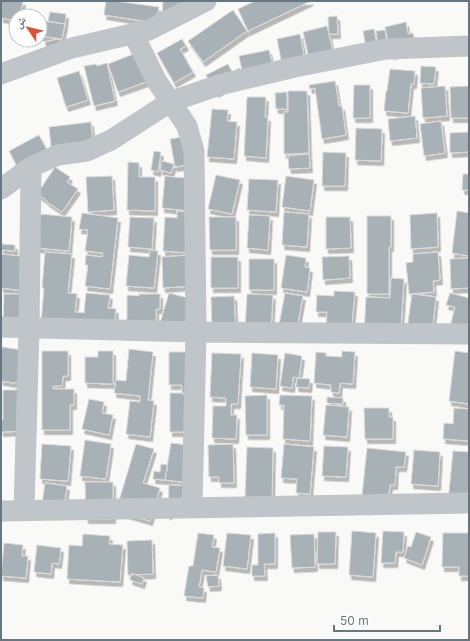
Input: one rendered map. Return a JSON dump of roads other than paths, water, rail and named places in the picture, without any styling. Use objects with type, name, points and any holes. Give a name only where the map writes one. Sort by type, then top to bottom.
[{"type":"street","points":[[1,74],[72,48],[149,30],[206,1]]},
{"type":"street","points":[[133,33],[156,80],[187,126],[194,151],[196,332],[192,508]]},
{"type":"street","points":[[1,189],[31,167],[58,155],[87,151],[111,140],[170,102],[219,85],[295,67],[386,49],[469,46]]},
{"type":"street","points":[[24,510],[29,328],[31,167]]},
{"type":"street","points":[[1,327],[196,332],[469,334]]},
{"type":"street","points":[[1,511],[469,503]]}]
